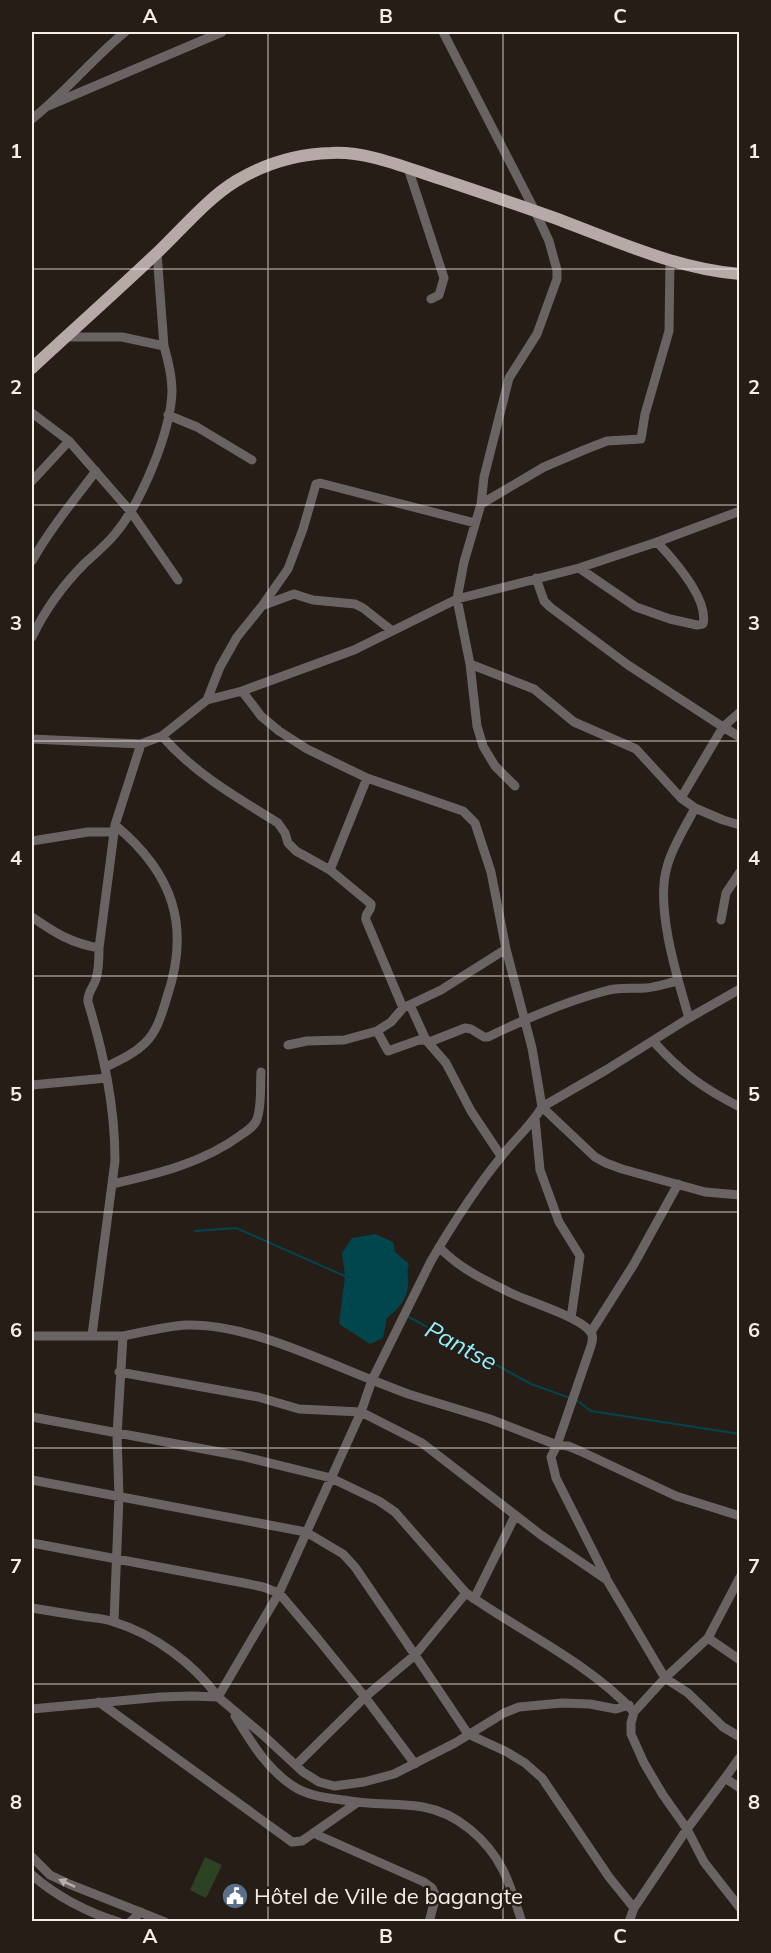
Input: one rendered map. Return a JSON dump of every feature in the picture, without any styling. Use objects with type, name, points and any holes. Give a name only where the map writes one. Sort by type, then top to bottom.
[{"type":"main road","points":[[32,368],[157,253],[217,194],[236,181],[292,158],[333,153],[368,156],[535,211],[670,260],[717,272],[740,274]]},
{"type":"street","points":[[32,118],[48,106],[125,32]]},
{"type":"street","points":[[48,106],[222,32]]},
{"type":"street","points":[[443,32],[535,211],[549,241],[557,270],[557,279],[537,334],[509,378],[457,599],[470,664],[477,726],[483,746],[495,765],[515,786]]},
{"type":"street","points":[[408,168],[444,278],[439,295],[430,298]]},
{"type":"street","points":[[32,637],[65,585],[114,536],[131,512],[149,474],[168,415],[172,388],[164,346],[157,253]]},
{"type":"street","points":[[481,504],[544,468],[584,450],[607,441],[641,439],[645,414],[669,331],[670,260]]},
{"type":"street","points":[[65,337],[122,337],[164,346]]},
{"type":"street","points":[[32,412],[69,441],[96,471],[131,512],[178,580]]},
{"type":"street","points":[[168,415],[197,427],[252,460]]},
{"type":"street","points":[[32,481],[69,441]]},
{"type":"street","points":[[32,561],[53,525],[66,513],[96,471]]},
{"type":"street","points":[[207,700],[220,667],[237,637],[288,569],[316,484],[320,483],[475,523]]},
{"type":"street","points":[[32,739],[141,744],[162,736],[207,700],[242,692],[354,650],[457,599],[579,568],[740,511]]},
{"type":"street","points":[[579,568],[636,608],[670,619],[697,625],[703,624],[703,611],[694,591],[684,574],[657,542]]},
{"type":"street","points":[[536,578],[544,600],[571,624],[628,665],[740,736]]},
{"type":"street","points":[[262,606],[294,594],[313,600],[355,604],[391,630]]},
{"type":"street","points":[[470,664],[534,689],[574,722],[636,749],[681,798],[695,808],[740,825]]},
{"type":"street","points":[[242,692],[261,716],[279,731],[307,748],[367,778],[463,811],[475,823],[491,872],[506,949],[526,1018],[542,1107],[595,1157],[622,1169],[705,1192],[740,1195]]},
{"type":"street","points":[[681,798],[723,727],[740,712]]},
{"type":"street","points":[[162,736],[178,755],[196,770],[278,823],[288,843],[296,851],[330,870],[371,904],[366,920],[406,1006],[426,1040],[446,1063],[471,1111],[501,1156]]},
{"type":"street","points":[[92,1335],[112,1184],[115,1134],[106,1067],[87,997],[97,973],[115,829],[141,744]]},
{"type":"street","points":[[330,870],[367,778]]},
{"type":"street","points":[[689,1018],[668,938],[664,877],[667,864],[695,808]]},
{"type":"street","points":[[32,841],[115,829],[142,849],[163,879],[174,904],[178,949],[171,985],[158,1026],[146,1042],[128,1056],[106,1067]]},
{"type":"street","points":[[721,920],[726,892],[740,872]]},
{"type":"street","points":[[32,917],[59,935],[79,944],[99,948]]},
{"type":"street","points":[[288,1046],[308,1041],[345,1040],[377,1031],[391,1022],[406,1006],[441,990],[506,949]]},
{"type":"street","points":[[377,1031],[388,1051],[419,1040],[432,1041],[465,1028],[488,1037],[526,1018],[568,1002],[624,987],[646,988],[678,981]]},
{"type":"street","points":[[218,1698],[279,1593],[361,1412],[372,1380],[439,1247],[501,1156],[542,1107],[740,989]]},
{"type":"street","points":[[653,1041],[677,1067],[698,1084],[740,1107]]},
{"type":"street","points":[[112,1184],[153,1175],[193,1162],[229,1144],[251,1128],[258,1118],[261,1072]]},
{"type":"street","points":[[32,1085],[107,1078]]},
{"type":"street","points":[[535,1118],[540,1170],[559,1222],[580,1256],[571,1318]]},
{"type":"street","points":[[591,1332],[634,1264],[678,1184]]},
{"type":"street","points":[[439,1247],[453,1262],[470,1272],[513,1294],[571,1318],[591,1332],[593,1337],[591,1346],[551,1457],[556,1479],[607,1580],[665,1678],[687,1693],[723,1726],[740,1737]]},
{"type":"street","points":[[32,1336],[123,1336],[186,1325],[212,1327],[267,1339],[408,1394],[490,1419],[557,1445],[568,1446],[676,1496],[740,1516]]},
{"type":"street","points":[[114,1621],[119,1497],[117,1435],[119,1372],[123,1336]]},
{"type":"street","points":[[119,1372],[258,1397],[299,1409],[361,1412],[422,1443],[515,1516],[607,1580]]},
{"type":"street","points":[[32,1418],[240,1456],[331,1478],[379,1501],[395,1512],[470,1596],[584,1670],[632,1708]]},
{"type":"street","points":[[32,1480],[306,1532],[343,1554],[355,1567],[468,1734],[507,1752],[525,1763],[542,1778],[609,1877],[634,1908]]},
{"type":"street","points":[[296,1765],[365,1697],[415,1655],[470,1596],[515,1516]]},
{"type":"street","points":[[32,1543],[244,1582],[279,1593],[365,1697],[415,1764]]},
{"type":"street","points":[[32,1608],[114,1621],[172,1652],[205,1679],[218,1698],[231,1710],[264,1735],[303,1772],[320,1782],[334,1786],[364,1782],[394,1774],[519,1707],[562,1703],[590,1704],[616,1709],[632,1708],[708,1638],[740,1577]]},
{"type":"street","points":[[708,1638],[740,1660]]},
{"type":"street","points":[[32,1709],[171,1696],[218,1698]]},
{"type":"street","points":[[99,1702],[286,1839],[296,1842],[358,1802]]},
{"type":"street","points":[[632,1708],[631,1734],[644,1763],[663,1795],[687,1828],[709,1870],[740,1908]]},
{"type":"street","points":[[231,1710],[275,1772],[294,1787],[317,1796],[422,1807],[440,1811],[458,1820],[486,1845],[503,1870],[522,1922]]},
{"type":"street","points":[[629,1922],[634,1908],[687,1828],[740,1757]]},
{"type":"street","points":[[725,1778],[740,1788]]},
{"type":"street","points":[[313,1833],[424,1882],[432,1888],[435,1896],[429,1922]]},
{"type":"street","points":[[32,1857],[50,1875],[165,1922]]},
{"type":"street","points":[[32,1875],[55,1893],[118,1922]]},
{"type":"street","points":[[95,1913],[100,1897]]},
{"type":"street","points":[[130,1922],[141,1912]]},
{"type":"green space","points":[[205,1857],[222,1865],[206,1898],[190,1890]]},
{"type":"water","points":[[375,1234],[393,1242],[395,1252],[409,1264],[408,1290],[398,1308],[387,1318],[383,1338],[370,1344],[339,1324],[345,1276],[342,1253],[352,1238]]},
{"type":"waterway","name":"Pantse","points":[[195,1231],[236,1228],[347,1277]]},
{"type":"waterway","name":"Pantse","points":[[407,1316],[531,1384],[570,1398]]},
{"type":"waterway","name":"Pantse","points":[[576,1400],[591,1411],[740,1434]]},
{"type":"place","name":"Hôtel de Ville de bagangte","points":[[235,1896]]}]
